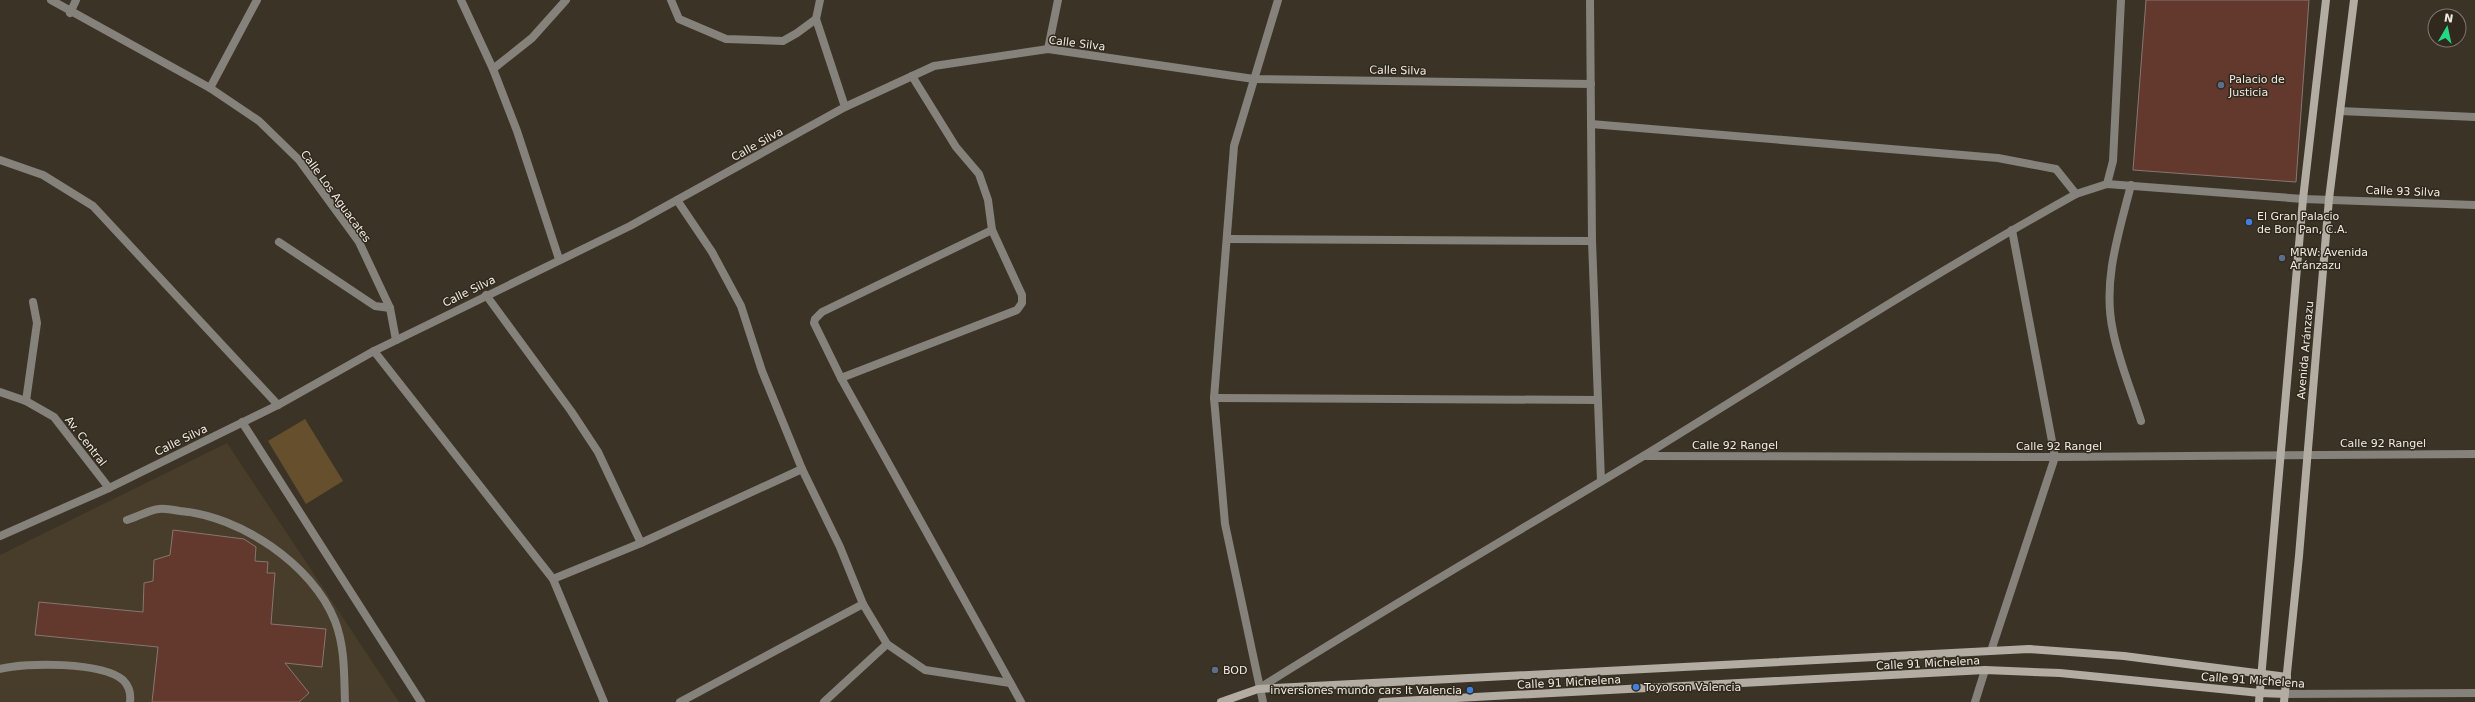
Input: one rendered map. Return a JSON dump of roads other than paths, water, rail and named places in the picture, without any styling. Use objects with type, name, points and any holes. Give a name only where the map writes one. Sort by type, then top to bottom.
[{"type":"street","name":"Calle Los Aguacates","points":[[50,0],[70,13],[210,88],[259,120],[299,160],[359,242],[390,308],[396,340]]},
{"type":"street","points":[[70,13],[76,0]]},
{"type":"street","points":[[210,88],[257,0]]},
{"type":"street","points":[[461,0],[493,69],[517,131],[559,259]]},
{"type":"street","points":[[493,69],[532,38],[566,0]]},
{"type":"street","points":[[671,0],[679,19],[726,39],[782,41],[797,34],[816,19]]},
{"type":"street","points":[[820,0],[816,19],[844,107]]},
{"type":"street","points":[[1048,49],[1058,0]]},
{"type":"street","points":[[1262,702],[1258,689],[1225,524],[1214,398],[1228,240],[1234,146],[1278,0]]},
{"type":"street","points":[[1590,0],[1592,241],[1596,400],[1601,481]]},
{"type":"street","points":[[1258,689],[1357,626],[1644,456],[2012,230],[2076,194],[2107,184],[2113,161],[2121,0]]},
{"type":"street","name":"Avenida Aránzazu","points":[[2259,698],[2303,199],[2326,0]]},
{"type":"street","name":"Avenida Aránzazu","points":[[2284,698],[2308,454],[2329,199],[2354,0]]},
{"type":"street","name":"Calle Silva","points":[[0,536],[109,488],[278,405],[374,351],[559,259],[630,226],[844,107],[934,66],[1048,49],[1254,79],[1591,84]]},
{"type":"street","points":[[841,378],[1017,310],[1022,303],[1022,295],[992,230],[988,200],[979,174],[956,147],[912,76]]},
{"type":"street","points":[[2340,111],[2475,117]]},
{"type":"street","points":[[1591,124],[1998,158],[2056,169],[2076,194]]},
{"type":"street","points":[[0,160],[43,175],[93,206],[278,405]]},
{"type":"street","name":"Calle 93 Silva","points":[[2107,184],[2303,199],[2475,205]]},
{"type":"street","points":[[2131,185],[2114,253],[2109,293],[2112,331],[2141,421]]},
{"type":"street","points":[[677,200],[712,252],[741,306],[762,371],[802,469],[840,547],[863,604],[887,644],[925,670],[1010,683]]},
{"type":"street","points":[[992,230],[822,312],[814,319],[814,323],[841,378],[1021,702]]},
{"type":"street","points":[[1991,651],[2055,457],[2012,230]]},
{"type":"street","points":[[1228,240],[1592,241]]},
{"type":"street","points":[[279,242],[375,306],[390,308]]},
{"type":"street","points":[[486,295],[571,411],[598,452],[641,542]]},
{"type":"street","points":[[26,401],[37,323],[33,302]]},
{"type":"street","points":[[374,351],[553,579],[604,702]]},
{"type":"street","name":"Av. Central","points":[[0,392],[26,401],[54,417],[109,488]]},
{"type":"street","points":[[1214,398],[1596,400]]},
{"type":"street","points":[[242,422],[421,702]]},
{"type":"street","name":"Calle 92 Rangel","points":[[1644,456],[2055,457],[2475,454]]},
{"type":"street","points":[[553,579],[641,542],[802,469]]},
{"type":"street","points":[[127,520],[159,509],[195,512],[229,523],[266,542],[302,573],[320,596],[334,620],[344,653],[345,702]]},
{"type":"street","points":[[680,702],[863,604]]},
{"type":"street","points":[[824,702],[887,644]]},
{"type":"street","name":"Calle 91 Michelena","points":[[1221,702],[1258,689],[2029,649],[2124,656],[2287,678]]},
{"type":"street","points":[[0,669],[54,665],[95,668],[123,680],[131,693],[130,702]]},
{"type":"street","points":[[1975,702],[1985,670]]},
{"type":"street","name":"Calle 91 Michelena","points":[[1382,702],[1985,670],[2060,673],[2259,698],[2284,698],[2308,695],[2475,693]]},
{"type":"place","name":"Palacio de Justicia","points":[[2221,85]]},
{"type":"place","name":"El Gran Palacio de Bon Pan, C.A.","points":[[2249,222]]},
{"type":"place","name":"MRW: Avenida Aránzazu","points":[[2282,258]]},
{"type":"place","name":"BOD","points":[[1215,670]]},
{"type":"place","name":"Toyo son Valencia","points":[[1636,687]]},
{"type":"place","name":"inversiones mundo cars lt Valencia","points":[[1470,690]]}]
